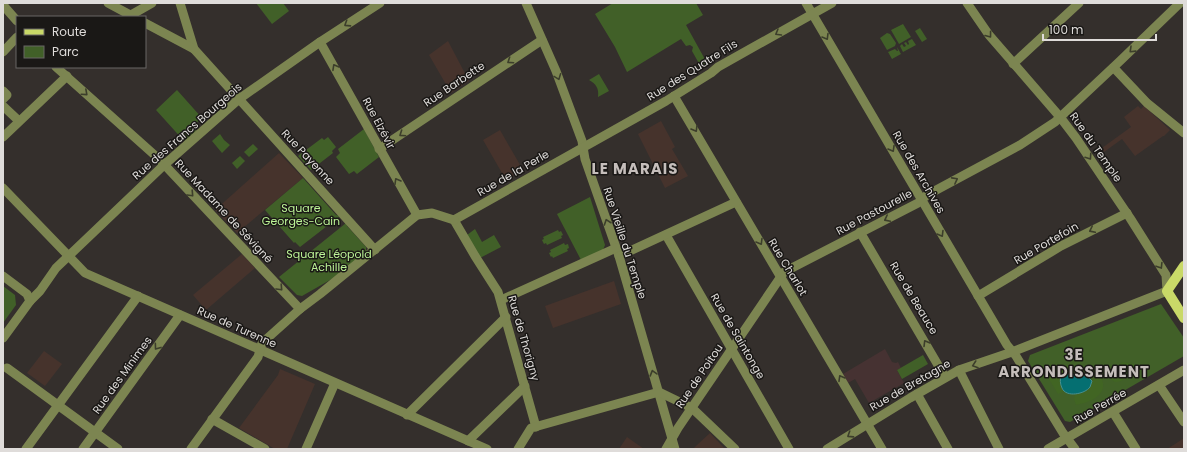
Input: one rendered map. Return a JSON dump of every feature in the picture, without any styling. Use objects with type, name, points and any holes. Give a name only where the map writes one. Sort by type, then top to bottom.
[{"type":"main road","points":[[1167,290],[1184,266]]},
{"type":"main road","name":"Rue du Temple","points":[[1167,290],[1184,318]]},
{"type":"street","points":[[108,3],[133,16],[152,3]]},
{"type":"street","points":[[180,3],[194,49]]},
{"type":"street","name":"Rue des Francs Bourgeois","points":[[3,338],[56,268],[164,165],[239,99],[320,42],[380,3]]},
{"type":"street","name":"Rue Vieille du Temple","points":[[526,3],[556,71],[583,147],[585,159],[617,252],[675,449]]},
{"type":"street","name":"Rue des Archives","points":[[806,3],[978,296],[1067,438],[1076,449]]},
{"type":"street","name":"Rue des Quatre Fils","points":[[583,147],[674,96],[718,67],[832,3]]},
{"type":"street","points":[[1013,64],[1079,3]]},
{"type":"street","name":"Rue Pastourelle","points":[[780,276],[784,272],[921,200],[927,195],[1020,145],[1055,122],[1114,68],[1180,3]]},
{"type":"street","points":[[3,5],[16,20]]},
{"type":"street","name":"Rue du Temple","points":[[971,5],[989,35],[1060,117],[1076,138],[1127,213],[1166,275],[1167,290]]},
{"type":"street","points":[[146,24],[194,49]]},
{"type":"street","points":[[178,41],[189,31]]},
{"type":"street","points":[[3,52],[16,38]]},
{"type":"street","name":"Rue Barbette","points":[[379,149],[542,40]]},
{"type":"street","name":"Rue Elzévir","points":[[320,42],[417,215]]},
{"type":"street","name":"Rue Payenne","points":[[194,49],[375,250]]},
{"type":"street","name":"Rue Madame de Sévigné","points":[[57,68],[159,159],[300,309]]},
{"type":"street","points":[[1114,68],[1147,103],[1184,133]]},
{"type":"street","points":[[3,137],[67,76]]},
{"type":"street","points":[[3,91],[7,95],[3,104],[19,121]]},
{"type":"street","name":"Rue Charlot","points":[[674,96],[882,449]]},
{"type":"street","name":"Rue de la Perle","points":[[454,220],[583,147]]},
{"type":"street","name":"Rue de Turenne","points":[[3,188],[85,273],[487,449]]},
{"type":"street","points":[[501,300],[617,252],[666,235],[736,202]]},
{"type":"street","name":"Rue Portefoin","points":[[978,296],[1074,239],[1127,213]]},
{"type":"street","points":[[191,449],[258,357],[262,343],[300,309],[417,215],[432,214],[454,220]]},
{"type":"street","name":"Rue de Thorigny","points":[[454,220],[498,292],[536,426]]},
{"type":"street","name":"Rue de Beauce","points":[[860,232],[945,377]]},
{"type":"street","name":"Rue de Saintonge","points":[[666,235],[789,449]]},
{"type":"street","points":[[3,276],[27,294],[30,301]]},
{"type":"street","name":"Rue de Poitou","points":[[666,449],[780,276]]},
{"type":"street","name":"Rue de Bretagne","points":[[827,449],[959,370],[1012,352],[1167,290]]},
{"type":"street","points":[[26,449],[138,296]]},
{"type":"street","name":"Rue des Minimes","points":[[83,449],[180,315]]},
{"type":"street","points":[[407,415],[506,317]]},
{"type":"street","points":[[7,368],[118,449]]},
{"type":"street","points":[[959,370],[999,449]]},
{"type":"street","name":"Rue Perrée","points":[[1048,449],[1184,370]]},
{"type":"street","points":[[306,449],[335,383]]},
{"type":"street","points":[[1159,385],[1184,422]]},
{"type":"street","points":[[468,441],[525,386]]},
{"type":"street","points":[[518,449],[531,428],[659,392],[692,408],[735,449]]},
{"type":"street","points":[[917,394],[948,449]]},
{"type":"street","points":[[1113,412],[1136,449]]},
{"type":"street","points":[[212,419],[265,449]]},
{"type":"shaded area","points":[[448,41],[469,81],[451,93],[429,55]]},
{"type":"shaded area","points":[[1138,106],[1141,109],[1144,106],[1170,130],[1164,136],[1135,156],[1122,139],[1104,152],[1102,148],[1131,127],[1124,117]]},
{"type":"shaded area","points":[[661,121],[675,147],[672,149],[688,176],[665,188],[638,134]]},
{"type":"shaded area","points":[[500,130],[523,170],[506,180],[483,140]]},
{"type":"shaded area","points":[[279,153],[303,178],[237,233],[215,210]]},
{"type":"shaded area","points":[[242,254],[255,268],[206,310],[193,295]]},
{"type":"shaded area","points":[[614,281],[621,304],[553,328],[545,306]]},
{"type":"shaded area","points":[[885,349],[892,362],[898,362],[901,368],[897,370],[904,383],[869,403],[855,379],[848,383],[843,374]]},
{"type":"shaded area","points":[[44,351],[62,364],[45,386],[27,373]]},
{"type":"shaded area","points":[[280,369],[315,384],[287,449],[275,449],[239,428],[278,375]]},
{"type":"shaded area","points":[[710,433],[725,449],[693,449],[697,445]]},
{"type":"shaded area","points":[[627,437],[644,449],[619,449]]},
{"type":"shaded area","points":[[1184,438],[1184,449],[1167,449],[1175,444]]},
{"type":"green space","points":[[256,3],[283,3],[289,11],[272,24]]},
{"type":"green space","points":[[613,3],[696,3],[703,15],[686,25],[707,63],[701,67],[692,51],[693,47],[690,45],[686,46],[681,39],[627,72],[615,47],[595,14]]},
{"type":"green space","points":[[903,24],[911,37],[899,44],[891,30]]},
{"type":"green space","points":[[920,28],[927,39],[922,42],[915,31]]},
{"type":"green space","points":[[887,33],[890,34],[896,43],[895,46],[887,50],[880,38]]},
{"type":"green space","points":[[912,39],[916,45],[903,52],[900,46],[902,44],[904,47],[906,46],[904,43],[906,42],[908,45],[908,41]]},
{"type":"green space","points":[[897,47],[901,54],[892,59],[888,52],[895,49],[898,51]]},
{"type":"green space","points":[[599,74],[609,91],[598,97],[598,91],[594,83],[589,80]]},
{"type":"green space","points":[[177,90],[202,118],[193,126],[196,131],[184,141],[156,110]]},
{"type":"green space","points":[[364,129],[379,157],[357,174],[354,171],[349,174],[336,157],[340,153],[338,149]]},
{"type":"green space","points":[[220,134],[230,145],[222,153],[212,141]]},
{"type":"green space","points":[[328,137],[336,147],[332,151],[333,153],[311,170],[298,156],[322,138],[324,140]]},
{"type":"green space","points":[[253,144],[258,149],[249,157],[244,152]]},
{"type":"green space","points":[[240,156],[245,161],[237,169],[232,163]]},
{"type":"green space","name":"Square Georges-Cain","points":[[303,178],[336,215],[340,216],[300,247],[295,242],[294,243],[265,210]]},
{"type":"green space","points":[[590,197],[605,245],[603,250],[581,260],[557,214]]},
{"type":"green space","name":"Square Léopold Achille","points":[[346,223],[366,247],[366,253],[337,276],[302,296],[297,295],[279,277]]},
{"type":"green space","points":[[475,229],[482,242],[494,235],[501,247],[480,258],[467,235]]},
{"type":"green space","points":[[558,230],[559,232],[561,231],[563,235],[561,236],[562,238],[547,245],[546,243],[544,244],[542,240],[544,239],[543,237]]},
{"type":"green space","points":[[564,243],[565,245],[568,244],[568,251],[553,258],[552,256],[551,257],[549,253],[551,252],[550,250]]},
{"type":"green space","points":[[3,286],[15,295],[16,305],[3,323]]},
{"type":"green space","points":[[1161,304],[1184,338],[1184,356],[1070,422],[1065,421],[1028,361],[1030,355]]},
{"type":"green space","points":[[923,355],[928,364],[902,379],[897,370]]},
{"type":"green space","points":[[1123,362],[1133,364],[1138,370],[1121,381],[1115,382],[1111,379],[1109,373]]},
{"type":"green space","points":[[1063,365],[1068,366],[1069,370],[1061,375],[1061,385],[1064,391],[1058,394],[1049,379],[1048,373],[1058,371]]},
{"type":"green space","points":[[1099,374],[1103,386],[1102,391],[1094,399],[1076,405],[1074,399],[1075,394],[1089,389],[1092,381]]},
{"type":"water","points":[[1067,374],[1087,376],[1092,381],[1090,387],[1084,392],[1076,394],[1067,393],[1062,388],[1060,382],[1061,375]]},
{"type":"district","name":"LE MARAIS","points":[[635,168]]},
{"type":"district","name":"3E ARRONDISSEMENT","points":[[1074,362]]}]
